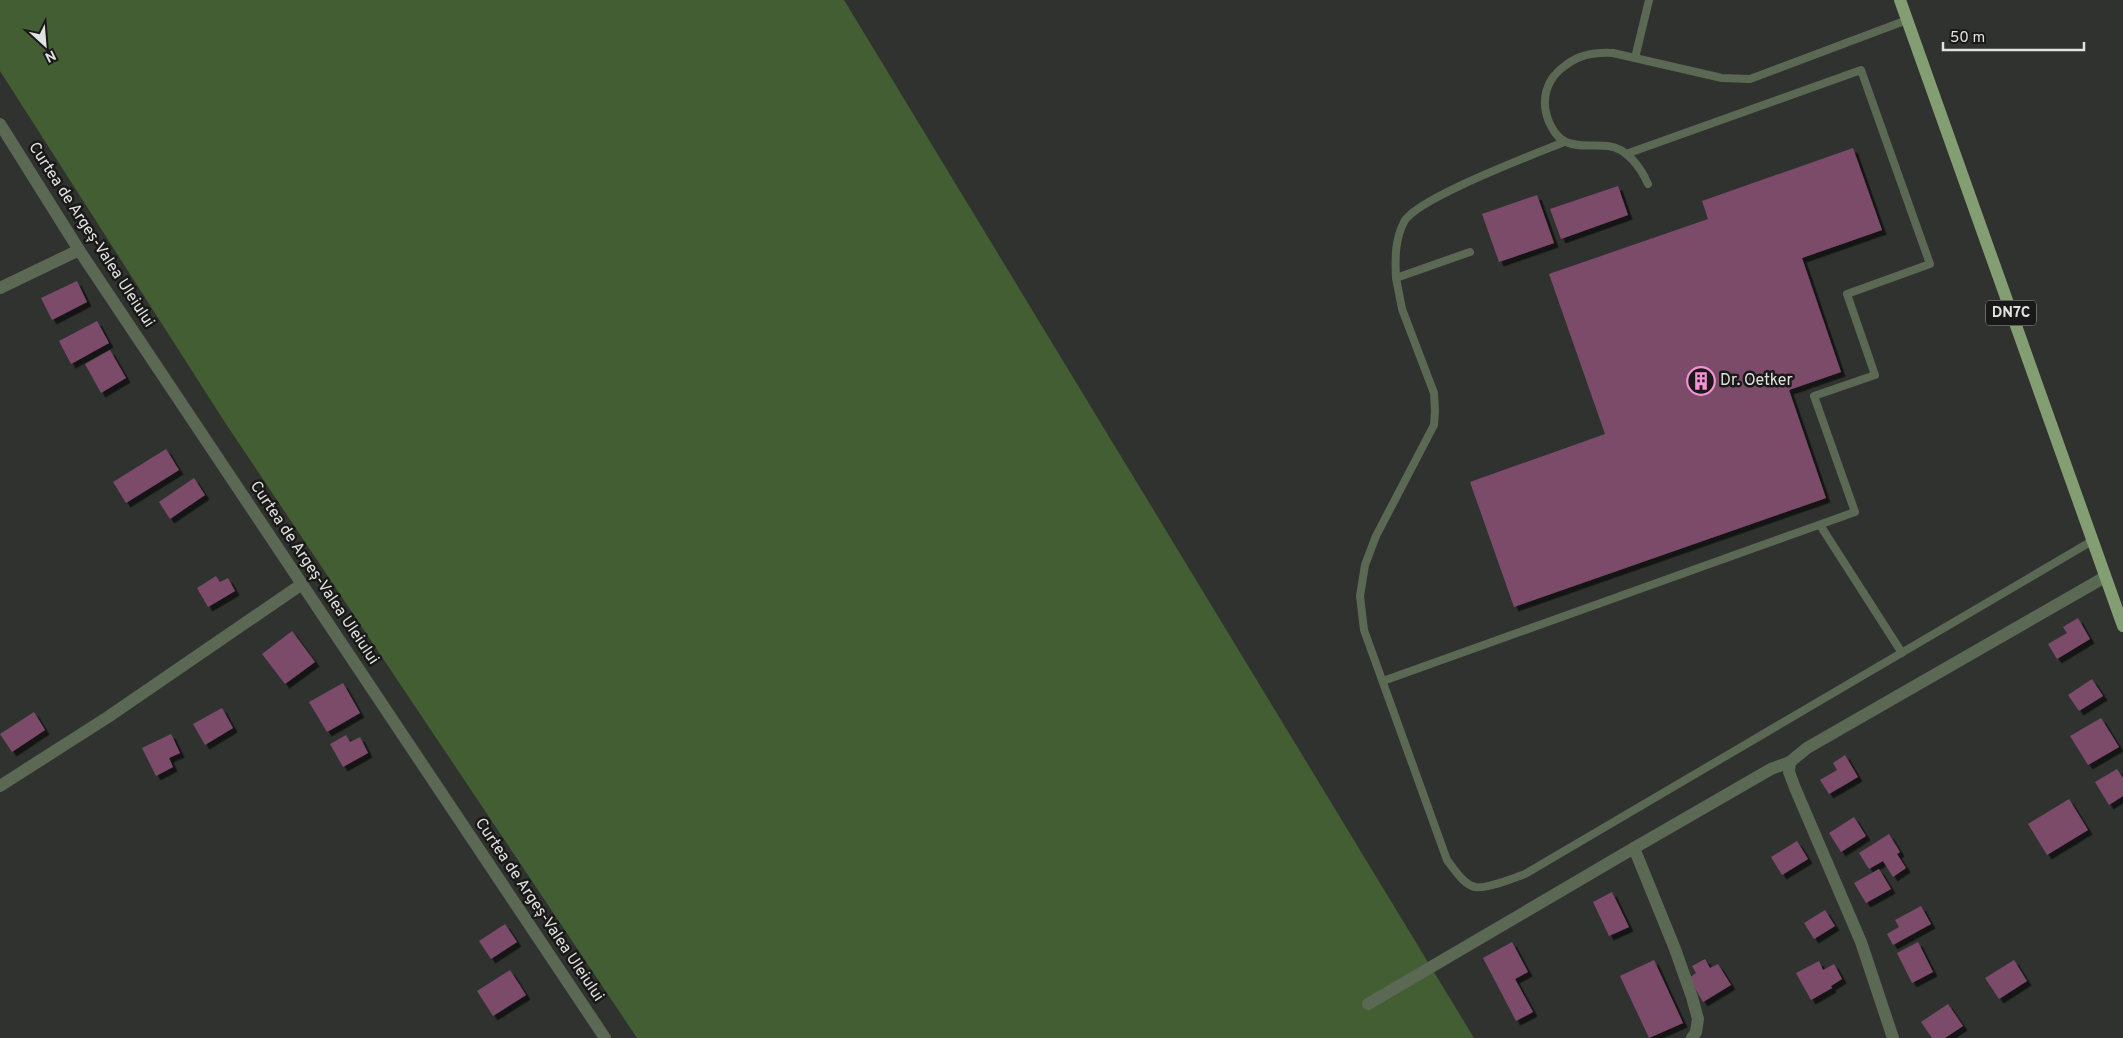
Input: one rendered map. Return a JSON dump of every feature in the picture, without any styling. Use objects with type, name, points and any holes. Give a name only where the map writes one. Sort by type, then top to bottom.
[{"type":"main road","name":"DN7C","points":[[1900,0],[2123,626]]},
{"type":"street","name":"Curtea de Argeș-Valea Uleiului","points":[[0,124],[79,250],[604,1038]]},
{"type":"street","points":[[0,288],[79,250]]},
{"type":"street","points":[[1368,1004],[1771,769],[1790,762],[1807,748],[2105,577]]},
{"type":"street","points":[[0,786],[108,716],[302,584]]},
{"type":"street","points":[[1790,762],[1789,772],[1794,788],[1862,942],[1893,1038]]},
{"type":"street","points":[[1634,848],[1675,949],[1692,997],[1698,1019],[1696,1032],[1692,1038]]},
{"type":"lane","points":[[1635,58],[1649,0]]},
{"type":"lane","points":[[1648,184],[1640,167],[1626,154],[1610,146],[1576,146],[1564,142],[1554,133],[1547,115],[1544,99],[1549,82],[1562,67],[1575,58],[1598,52],[1613,53],[1722,78],[1750,79],[1907,20]]},
{"type":"lane","points":[[1382,681],[1855,512],[1814,396],[1875,375],[1846,294],[1930,264],[1861,70],[1626,154]]},
{"type":"lane","points":[[1564,142],[1450,190],[1420,206],[1404,220],[1394,254],[1402,309],[1434,393],[1434,425],[1376,536],[1365,565],[1360,596],[1364,630],[1446,860],[1462,878],[1476,887],[1496,884],[1525,874],[2092,542]]},
{"type":"lane","points":[[1396,278],[1470,252]]},
{"type":"lane","points":[[1820,524],[1902,653]]},
{"type":"green space","points":[[0,0],[844,0],[1474,1038],[637,1038],[226,424],[0,71]]},
{"type":"building","name":"Dr. Oetker","points":[[1853,148],[1882,230],[1802,258],[1841,372],[1789,390],[1826,498],[1514,607],[1470,482],[1605,434],[1549,274],[1708,219],[1702,201]]},
{"type":"building","points":[[1618,186],[1628,215],[1561,239],[1550,209]]},
{"type":"building","points":[[1537,195],[1554,243],[1499,262],[1482,214]]},
{"type":"building","points":[[77,281],[87,302],[52,320],[41,298]]},
{"type":"building","points":[[97,321],[109,343],[71,364],[59,341]]},
{"type":"building","points":[[110,350],[126,378],[101,393],[85,364]]},
{"type":"building","points":[[166,449],[179,470],[126,503],[113,482]]},
{"type":"building","points":[[194,478],[205,495],[170,519],[159,502]]},
{"type":"building","points":[[216,576],[220,582],[228,578],[235,591],[208,607],[197,588]]},
{"type":"building","points":[[2078,618],[2090,639],[2057,659],[2048,644],[2067,633],[2063,627]]},
{"type":"building","points":[[292,631],[315,662],[285,684],[262,654]]},
{"type":"building","points":[[2092,679],[2103,696],[2079,711],[2068,695]]},
{"type":"building","points":[[343,683],[360,713],[327,732],[309,702]]},
{"type":"building","points":[[222,708],[233,728],[205,745],[193,724]]},
{"type":"building","points":[[34,712],[45,730],[12,752],[0,734]]},
{"type":"building","points":[[2101,718],[2119,747],[2088,765],[2070,736]]},
{"type":"building","points":[[171,734],[180,753],[169,758],[173,767],[156,776],[142,748]]},
{"type":"building","points":[[346,735],[350,742],[360,737],[368,753],[343,767],[330,744]]},
{"type":"building","points":[[1845,755],[1858,777],[1829,794],[1820,780],[1837,770],[1833,763]]},
{"type":"building","points":[[2117,769],[2123,778],[2123,796],[2109,805],[2095,782]]},
{"type":"building","points":[[2069,799],[2088,830],[2047,855],[2028,824]]},
{"type":"building","points":[[1854,817],[1866,836],[1841,852],[1829,833]]},
{"type":"building","points":[[1889,834],[1900,852],[1897,854],[1906,868],[1893,877],[1883,861],[1869,869],[1859,853]]},
{"type":"building","points":[[1797,841],[1808,859],[1782,875],[1771,857]]},
{"type":"building","points":[[1879,869],[1891,889],[1866,903],[1854,883]]},
{"type":"building","points":[[1612,892],[1629,927],[1609,936],[1593,902]]},
{"type":"building","points":[[1921,906],[1931,924],[1893,945],[1887,934],[1899,927],[1895,920]]},
{"type":"building","points":[[1825,910],[1835,926],[1814,939],[1804,923]]},
{"type":"building","points":[[505,924],[517,942],[491,959],[479,941]]},
{"type":"building","points":[[1512,942],[1528,972],[1515,979],[1533,1012],[1516,1021],[1483,958]]},
{"type":"building","points":[[1918,942],[1933,972],[1912,983],[1897,953]]},
{"type":"building","points":[[1705,959],[1710,968],[1718,964],[1731,985],[1703,1002],[1689,978],[1696,973],[1692,966]]},
{"type":"building","points":[[1654,960],[1683,1023],[1649,1038],[1620,976]]},
{"type":"building","points":[[2014,960],[2027,981],[1999,999],[1985,978]]},
{"type":"building","points":[[1819,961],[1823,970],[1834,964],[1842,979],[1831,986],[1832,988],[1811,1000],[1796,973]]},
{"type":"building","points":[[510,970],[526,995],[493,1016],[477,991]]},
{"type":"building","points":[[1948,1004],[1963,1026],[1945,1038],[1932,1038],[1921,1022]]},
{"type":"place","name":"Dr. Oetker","points":[[1701,381]]}]
